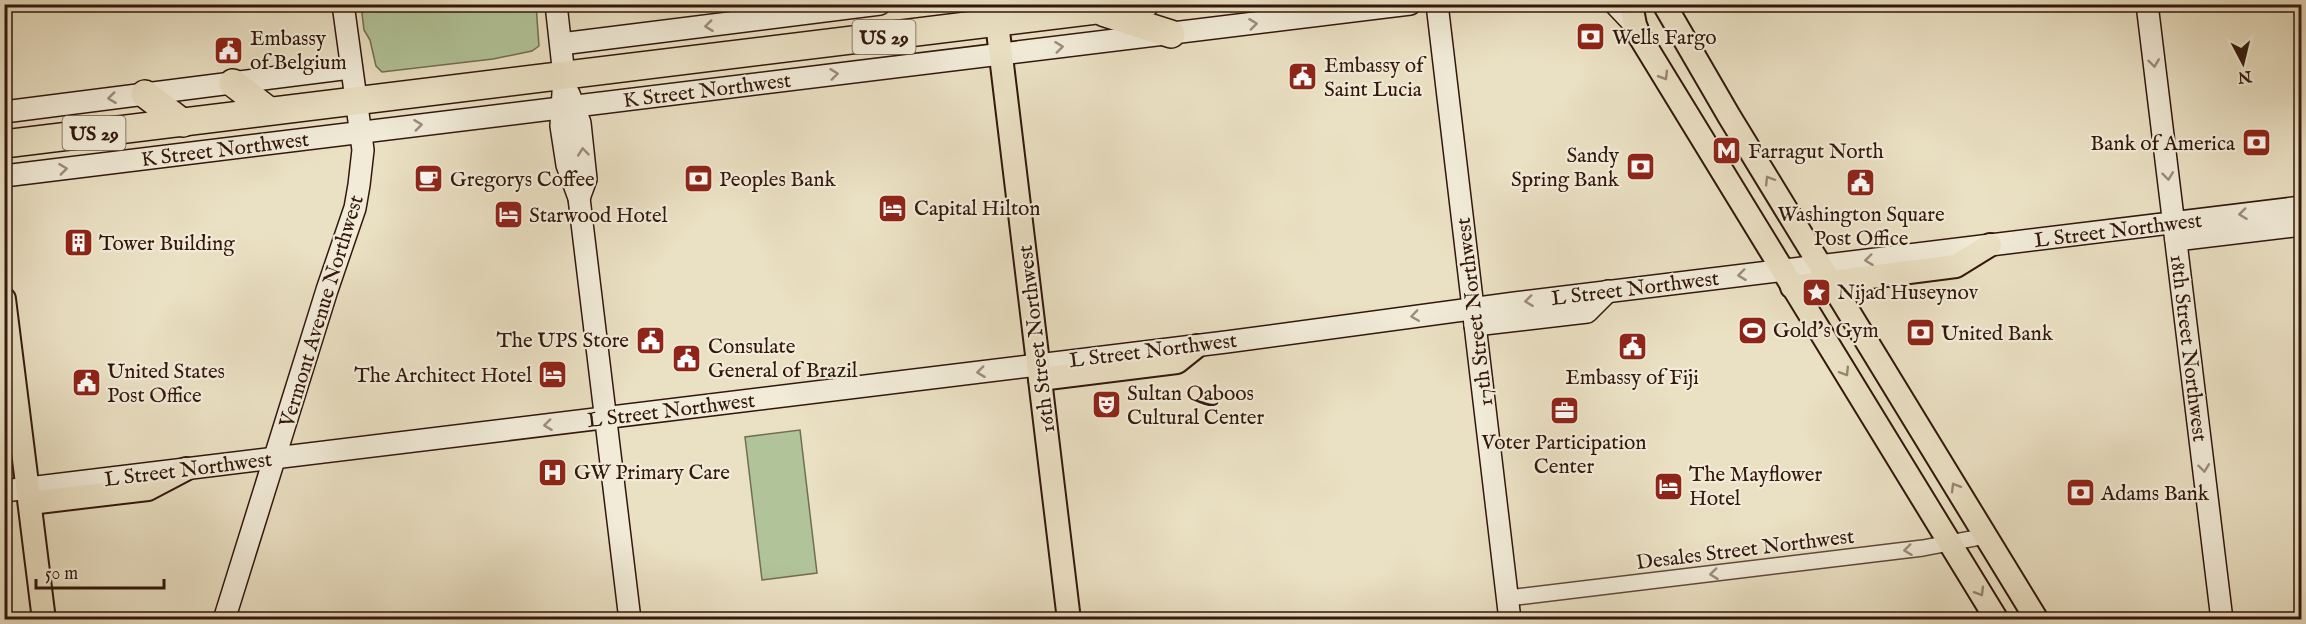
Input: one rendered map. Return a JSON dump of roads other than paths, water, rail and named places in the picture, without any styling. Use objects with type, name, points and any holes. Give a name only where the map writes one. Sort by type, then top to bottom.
[{"type":"highway","name":"K Street Northwest","points":[[4,144],[564,76],[995,11],[1104,8],[1145,4]]},
{"type":"highway","points":[[1104,8],[1171,34]]},
{"type":"highway","points":[[233,83],[269,111]]},
{"type":"highway","points":[[145,94],[183,123]]},
{"type":"main road","name":"Vermont Avenue Northwest","points":[[224,620],[327,290],[355,208],[363,159],[343,4]]},
{"type":"main road","points":[[556,4],[568,107],[561,126],[567,165],[579,198],[630,620]]},
{"type":"main road","points":[[561,44],[880,4]]},
{"type":"main road","name":"K Street Northwest","points":[[4,176],[1410,4]]},
{"type":"main road","name":"17th Street Northwest","points":[[1437,4],[1509,609]]},
{"type":"main road","points":[[1615,4],[1633,15],[1640,37],[1997,620]]},
{"type":"main road","points":[[1664,4],[1729,116],[2037,620]]},
{"type":"main road","name":"18th Street Northwest","points":[[2147,4],[2222,620]]},
{"type":"main road","name":"16th Street Northwest","points":[[995,11],[1070,620]]},
{"type":"main road","points":[[4,112],[350,68]]},
{"type":"main road","name":"L Street Northwest","points":[[1990,245],[2175,231],[2301,207]]},
{"type":"main road","points":[[2175,231],[2301,225]]},
{"type":"main road","points":[[1787,279],[1826,274],[1956,266],[1990,245]]},
{"type":"main road","name":"L Street Northwest","points":[[1197,346],[1474,317],[1608,291],[1787,279]]},
{"type":"main road","points":[[4,299],[44,620]]},
{"type":"main road","points":[[1040,372],[1176,362],[1197,346]]},
{"type":"main road","name":"L Street Northwest","points":[[186,469],[272,466],[427,440],[607,425],[792,395],[1040,372]]},
{"type":"main road","points":[[4,490],[29,496],[148,489],[186,469]]},
{"type":"street","name":"Desales Street Northwest","points":[[1509,609],[1950,544],[1986,536]]},
{"type":"place","name":"Wells Fargo","points":[[1591,37]]},
{"type":"place","name":"Embassy of Belgium","points":[[229,50]]},
{"type":"place","name":"Embassy of Saint Lucia","points":[[1303,77]]},
{"type":"place","name":"Bank of America","points":[[2256,143]]},
{"type":"place","name":"Farragut North","points":[[1727,151]]},
{"type":"place","name":"Sandy Spring Bank","points":[[1640,167]]},
{"type":"place","name":"Gregorys Coffee","points":[[429,179]]},
{"type":"place","name":"Peoples Bank","points":[[698,179]]},
{"type":"place","name":"Washington Square Post Office","points":[[1861,183]]},
{"type":"place","name":"Capital Hilton","points":[[893,208]]},
{"type":"place","name":"Starwood Hotel","points":[[508,215]]},
{"type":"place","name":"Tower Building","points":[[78,243]]},
{"type":"place","name":"Nijad Huseynov","points":[[1816,292]]},
{"type":"place","name":"Gold's Gym","points":[[1752,330]]},
{"type":"place","name":"United Bank","points":[[1920,333]]},
{"type":"place","name":"The UPS Store","points":[[650,340]]},
{"type":"place","name":"Embassy of Fiji","points":[[1632,346]]},
{"type":"place","name":"Consulate General of Brazil","points":[[687,358]]},
{"type":"place","name":"The Architect Hotel","points":[[553,375]]},
{"type":"place","name":"United States Post Office","points":[[86,383]]},
{"type":"place","name":"Sultan Qaboos Cultural Center","points":[[1106,405]]},
{"type":"place","name":"Voter Participation Center","points":[[1564,411]]},
{"type":"place","name":"GW Primary Care","points":[[553,472]]},
{"type":"place","name":"The Mayflower Hotel","points":[[1668,486]]},
{"type":"place","name":"Adams Bank","points":[[2080,493]]}]
